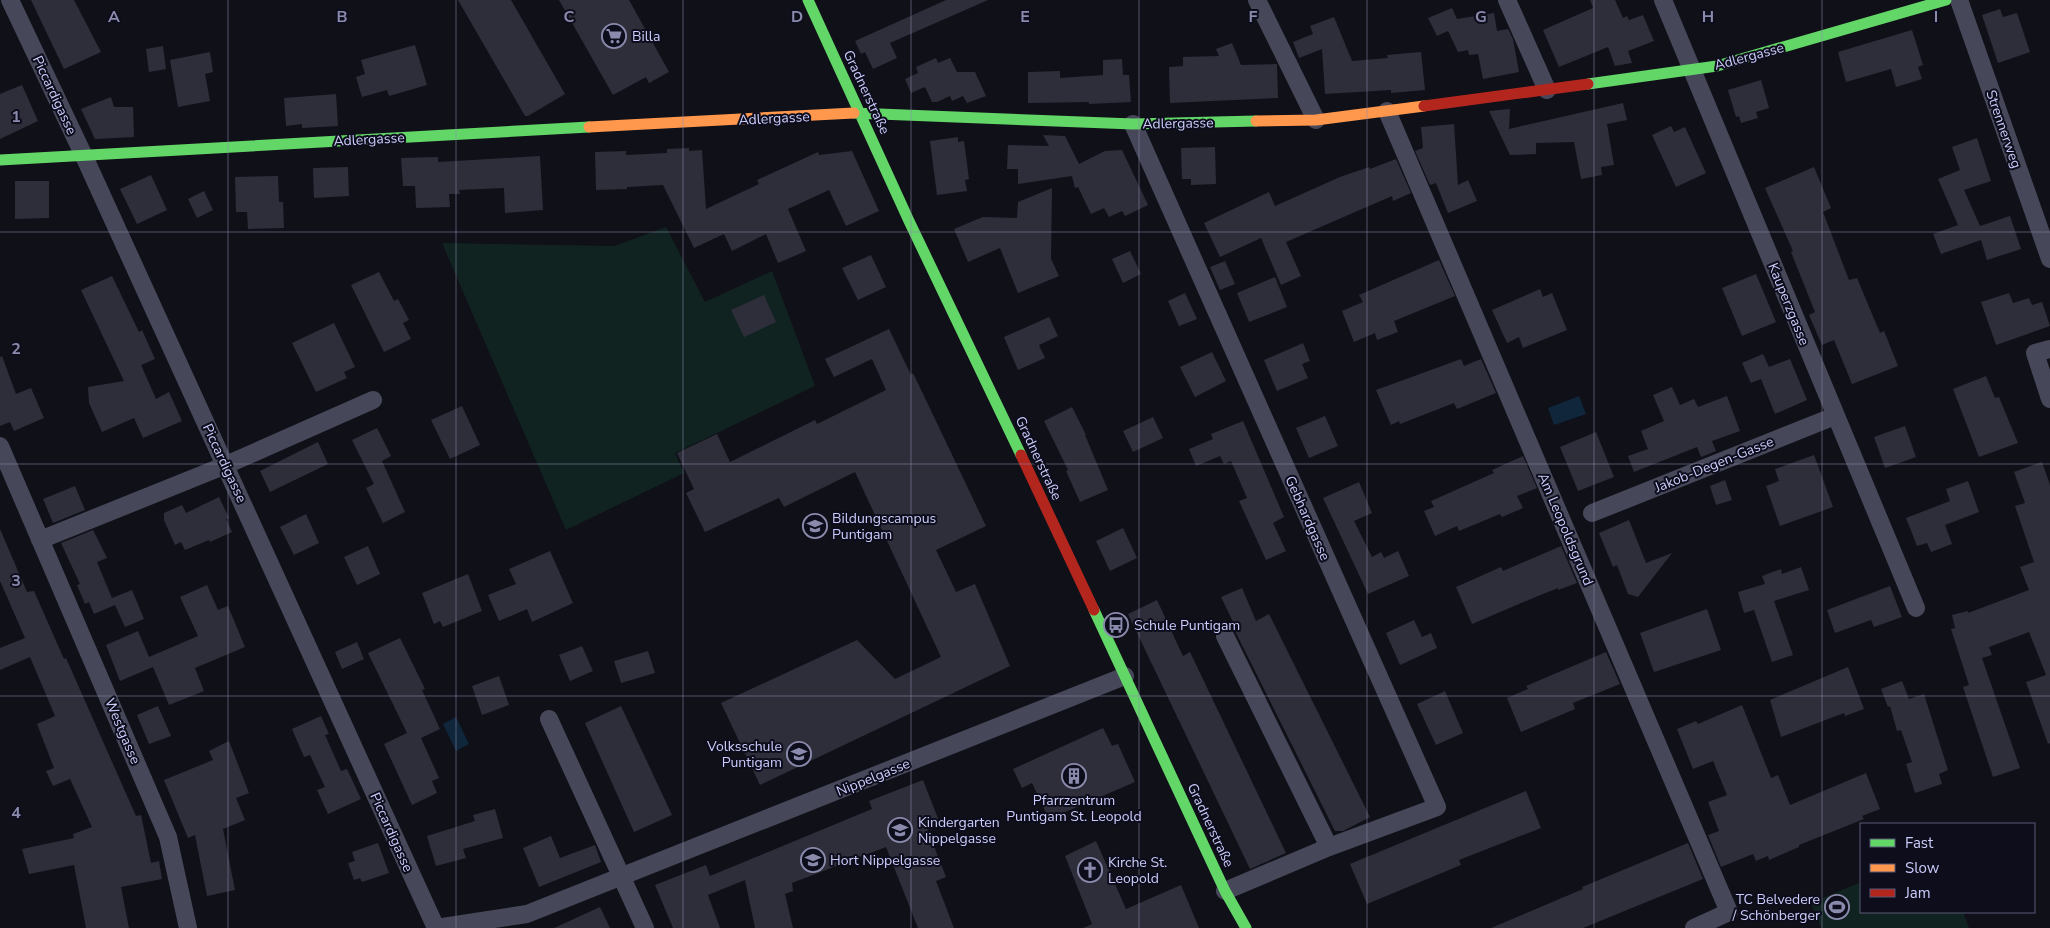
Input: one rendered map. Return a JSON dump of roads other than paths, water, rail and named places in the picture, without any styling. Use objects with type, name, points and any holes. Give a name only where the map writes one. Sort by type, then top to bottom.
[{"type":"street","name":"Piccardigasse","points":[[10,0],[226,465],[436,928]]},
{"type":"street","name":"Gradnerstraße","points":[[808,0],[913,229],[1126,676],[1225,891],[1246,928]]},
{"type":"street","points":[[1257,0],[1316,120]]},
{"type":"street","points":[[1507,0],[1547,90]]},
{"type":"street","name":"Kauperzgasse","points":[[1663,0],[1916,608]]},
{"type":"street","name":"Adlergasse","points":[[0,160],[83,154],[861,114],[1133,124],[1316,120],[1717,66],[1946,0]]},
{"type":"street","name":"Strennerweg","points":[[1959,0],[2050,258]]},
{"type":"street","name":"Am Leopoldsgrund","points":[[1387,111],[1729,912],[1694,928]]},
{"type":"street","name":"Gebhardgasse","points":[[1133,124],[1436,807],[1329,847],[1225,891]]},
{"type":"street","points":[[2050,349],[2035,353],[2050,399]]},
{"type":"street","points":[[40,540],[226,465],[373,400]]},
{"type":"street","name":"Jakob-Degen-Gasse","points":[[1592,513],[1835,416]]},
{"type":"street","name":"Westgasse","points":[[0,446],[168,837],[188,928]]},
{"type":"street","points":[[1225,636],[1329,847]]},
{"type":"street","name":"Nippelgasse","points":[[436,928],[527,914],[1126,676]]},
{"type":"street","points":[[549,719],[645,928]]},
{"type":"water","points":[[1579,396],[1586,414],[1554,425],[1548,408]]},
{"type":"water","points":[[456,717],[469,744],[456,751],[443,724]]},
{"type":"place","name":"Billa","points":[[614,36]]},
{"type":"place","name":"Bildungscampus Puntigam","points":[[815,526]]},
{"type":"place","name":"Schule Puntigam","points":[[1116,625]]},
{"type":"place","name":"Volksschule Puntigam","points":[[799,754]]},
{"type":"place","name":"Pfarrzentrum Puntigam St. Leopold","points":[[1074,776]]},
{"type":"place","name":"Kindergarten Nippelgasse","points":[[900,830]]},
{"type":"place","name":"Hort Nippelgasse","points":[[813,860]]},
{"type":"place","name":"Kirche St. Leopold","points":[[1090,870]]},
{"type":"place","name":"TC Belvedere / Schönberger","points":[[1837,907]]}]
